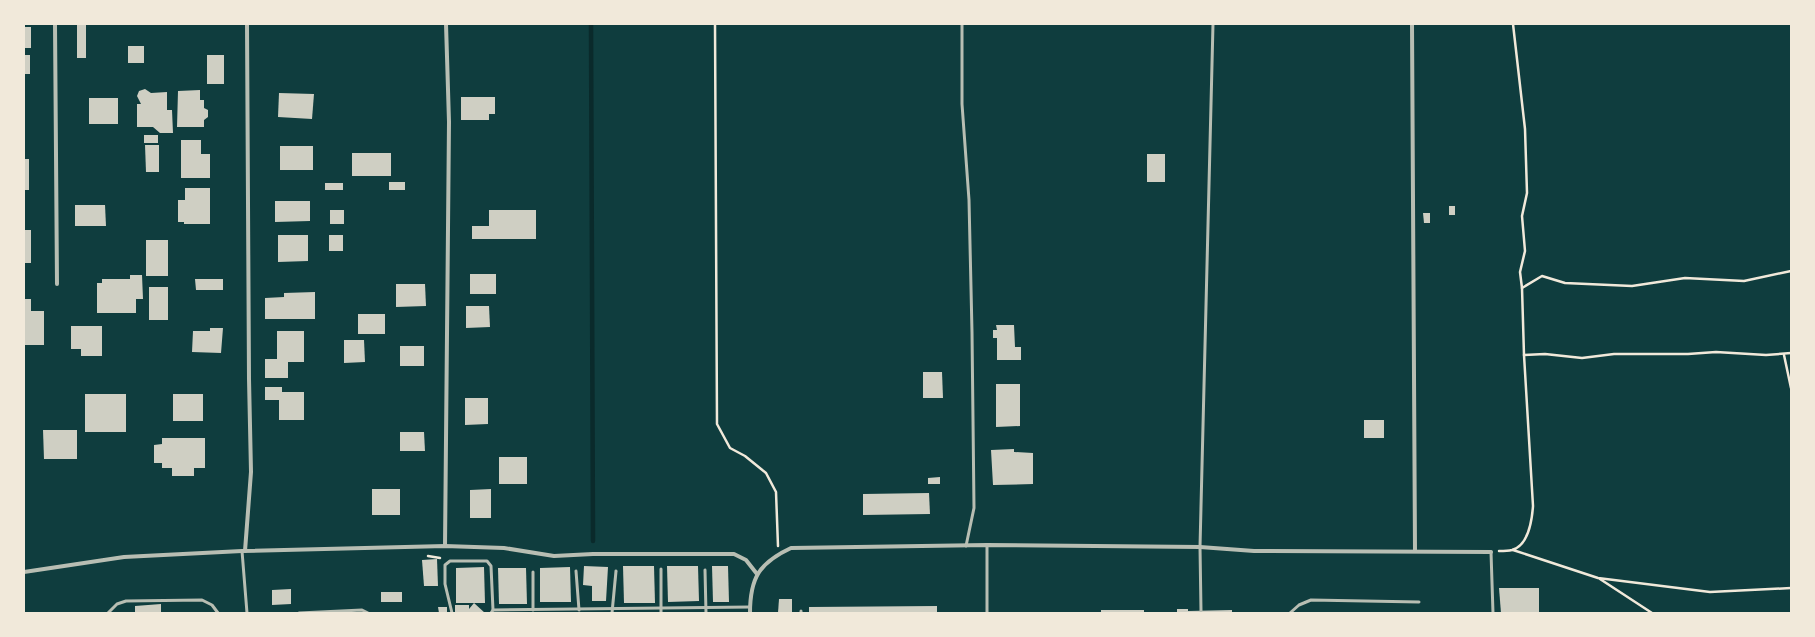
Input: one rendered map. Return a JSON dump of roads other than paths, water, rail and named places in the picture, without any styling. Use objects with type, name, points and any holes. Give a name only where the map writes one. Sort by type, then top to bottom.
[{"type":"street","points":[[55,24],[57,284]]},
{"type":"street","points":[[243,551],[251,472],[249,371],[248,24]]},
{"type":"street","points":[[445,546],[449,122],[446,24]]},
{"type":"street","points":[[1412,24],[1415,550]]},
{"type":"street","points":[[750,613],[753,582],[757,574],[778,554],[791,548],[987,545],[1200,546],[1254,551],[1415,550],[1491,552]]},
{"type":"street","points":[[24,572],[124,557],[243,551],[445,546],[504,548],[554,556],[593,554],[734,554],[746,560],[757,574]]},
{"type":"lane","points":[[962,24],[962,104],[969,200],[974,492],[974,508],[966,546]]},
{"type":"lane","points":[[1200,611],[1200,546],[1213,24]]},
{"type":"lane","points":[[987,545],[987,613]]},
{"type":"lane","points":[[243,551],[247,613]]},
{"type":"lane","points":[[1491,552],[1493,613]]},
{"type":"lane","points":[[452,613],[445,584],[445,565],[450,562],[487,561],[491,566],[492,612],[533,610],[661,611],[706,607],[750,607]]},
{"type":"lane","points":[[661,569],[661,611]]},
{"type":"lane","points":[[705,570],[706,613]]},
{"type":"lane","points":[[576,571],[578,610]]},
{"type":"lane","points":[[612,611],[616,571]]},
{"type":"lane","points":[[533,572],[533,610]]},
{"type":"lane","points":[[108,613],[117,604],[126,601],[202,600],[212,605],[218,613]]},
{"type":"lane","points":[[1290,613],[1299,605],[1311,600],[1419,602]]},
{"type":"lane","points":[[299,613],[362,610],[368,613]]},
{"type":"waterway","points":[[591,24],[593,541]]}]
